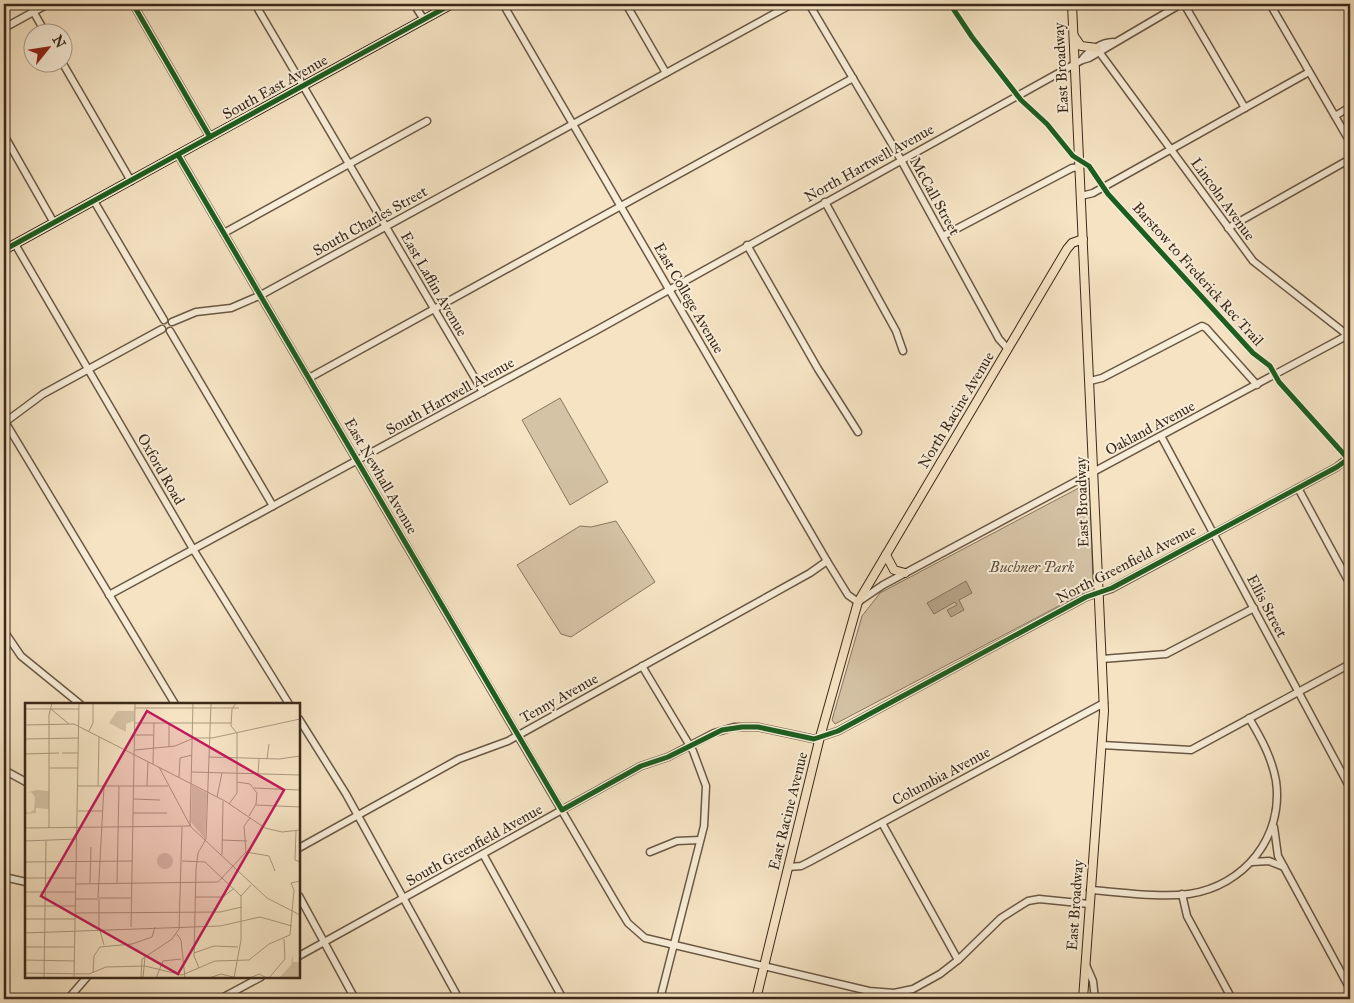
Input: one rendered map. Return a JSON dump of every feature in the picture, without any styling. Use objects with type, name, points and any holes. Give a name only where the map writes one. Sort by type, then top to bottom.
[{"type":"main road","name":"South East Avenue","points":[[4,250],[452,4]]},
{"type":"main road","name":"East Broadway","points":[[1072,4],[1104,702],[1083,999]]},
{"type":"main road","points":[[1073,33],[1081,46],[1098,50]]},
{"type":"main road","name":"North Racine Avenue","points":[[858,602],[1067,250],[1072,243],[1083,239]]},
{"type":"main road","points":[[886,555],[894,570],[905,573]]},
{"type":"main road","name":"East Racine Avenue","points":[[756,999],[820,737],[858,602]]},
{"type":"street","points":[[29,4],[40,22]]},
{"type":"street","points":[[4,28],[48,4]]},
{"type":"street","points":[[133,4],[210,137]]},
{"type":"street","name":"East Laflin Avenue","points":[[255,4],[483,392]]},
{"type":"street","points":[[414,4],[424,20]]},
{"type":"street","name":"East College Avenue","points":[[503,4],[827,561],[848,595],[858,602]]},
{"type":"street","points":[[626,4],[666,73]]},
{"type":"street","name":"South Charles Street","points":[[172,322],[196,312],[231,308],[261,295],[792,4]]},
{"type":"street","name":"McCall Street","points":[[809,4],[901,160],[1000,339],[1008,349]]},
{"type":"street","points":[[1183,4],[1245,108]]},
{"type":"street","name":"North Hartwell Avenue","points":[[669,289],[1082,60],[1087,54],[1098,50],[1108,42],[1113,42],[1183,4]]},
{"type":"street","points":[[1270,4],[1350,142]]},
{"type":"street","name":"Lincoln Avenue","points":[[1098,50],[1258,266],[1350,336]]},
{"type":"street","points":[[68,72],[131,181]]},
{"type":"street","points":[[1081,196],[1093,193],[1310,72]]},
{"type":"street","points":[[309,378],[853,78]]},
{"type":"street","points":[[1335,116],[1350,107]]},
{"type":"street","points":[[224,233],[427,121]]},
{"type":"street","points":[[4,135],[54,223]]},
{"type":"street","name":"East Newhall Avenue","points":[[178,154],[628,923],[646,938],[892,996],[924,984],[958,960],[1002,918],[1028,901],[1039,899],[1089,904]]},
{"type":"street","points":[[1228,228],[1350,159]]},
{"type":"street","points":[[943,236],[1071,169],[1080,167]]},
{"type":"street","points":[[94,201],[164,320],[162,329]]},
{"type":"street","points":[[825,202],[896,332],[903,351]]},
{"type":"street","name":"Oxford Road","points":[[15,244],[193,549],[288,703]]},
{"type":"street","points":[[747,245],[818,369],[858,432]]},
{"type":"street","name":"South Hartwell Avenue","points":[[110,595],[669,289]]},
{"type":"street","points":[[164,320],[172,322],[170,330],[273,506]]},
{"type":"street","points":[[1090,381],[1102,378],[1202,326],[1206,328],[1257,385]]},
{"type":"street","points":[[170,330],[162,329],[88,370],[27,404],[4,422],[174,703]]},
{"type":"street","name":"Oakland Avenue","points":[[858,602],[905,573],[1350,336]]},
{"type":"street","name":"Ellis Street","points":[[1161,436],[1350,788]]},
{"type":"street","name":"North Greenfield Avenue","points":[[912,691],[1086,597],[1111,589],[1214,534],[1337,467],[1350,456]]},
{"type":"street","points":[[1298,488],[1350,584]]},
{"type":"street","name":"Tenny Avenue","points":[[300,847],[459,759],[518,736],[810,573],[827,561]]},
{"type":"street","points":[[1102,659],[1166,654],[1254,608]]},
{"type":"street","points":[[4,631],[21,656],[79,703]]},
{"type":"street","points":[[1102,745],[1187,751],[1350,664]]},
{"type":"street","points":[[642,666],[698,762],[706,786],[706,811],[700,840],[660,999]]},
{"type":"street","name":"South Greenfield Avenue","points":[[300,955],[641,766],[668,757],[714,733],[742,727],[765,728],[814,739],[838,731],[912,691]]},
{"type":"street","name":"Columbia Avenue","points":[[789,867],[801,866],[1104,702]]},
{"type":"street","points":[[1250,718],[1268,752],[1274,772],[1277,796],[1274,823],[1275,844],[1284,867],[1350,989]]},
{"type":"street","points":[[300,722],[358,815],[460,999]]},
{"type":"street","points":[[4,770],[25,781]]},
{"type":"street","points":[[882,822],[958,960]]},
{"type":"street","points":[[1090,890],[1182,894],[1216,887],[1234,877],[1252,862],[1267,840],[1274,823]]},
{"type":"street","points":[[650,852],[677,840],[700,840]]},
{"type":"street","points":[[483,854],[563,999]]},
{"type":"street","points":[[1252,862],[1269,861],[1284,867]]},
{"type":"street","points":[[4,877],[25,882]]},
{"type":"street","points":[[1182,894],[1187,916],[1232,999]]},
{"type":"street","points":[[300,898],[356,999]]},
{"type":"street","points":[[1085,964],[1093,981],[1095,999]]},
{"type":"street","points":[[68,999],[86,978]]},
{"type":"street","points":[[220,999],[259,978]]},
{"type":"green space","points":[[560,398],[608,482],[570,505],[522,420]]},
{"type":"green space","name":"Buchner Park","points":[[1090,482],[1093,588],[835,724],[832,720],[862,616],[880,593]]},
{"type":"green space","points":[[616,521],[655,582],[571,637],[561,634],[517,565],[580,526],[591,527]]},
{"type":"shaded area","points":[[966,581],[972,593],[959,600],[964,610],[951,617],[947,610],[957,605],[955,602],[934,614],[927,603]]},
{"type":"cycle path","points":[[133,4],[210,137]]},
{"type":"cycle path","points":[[4,250],[452,4]]},
{"type":"cycle path","name":"Barstow to Frederick Rec Trail","points":[[950,4],[972,37],[1021,100],[1047,124],[1073,156],[1089,166],[1108,194],[1253,353],[1270,366],[1279,382],[1350,461]]},
{"type":"cycle path","points":[[178,155],[562,810],[641,766],[668,757],[722,730],[758,727],[814,739],[838,731],[1086,597],[1112,588],[1337,467],[1348,459]]}]
